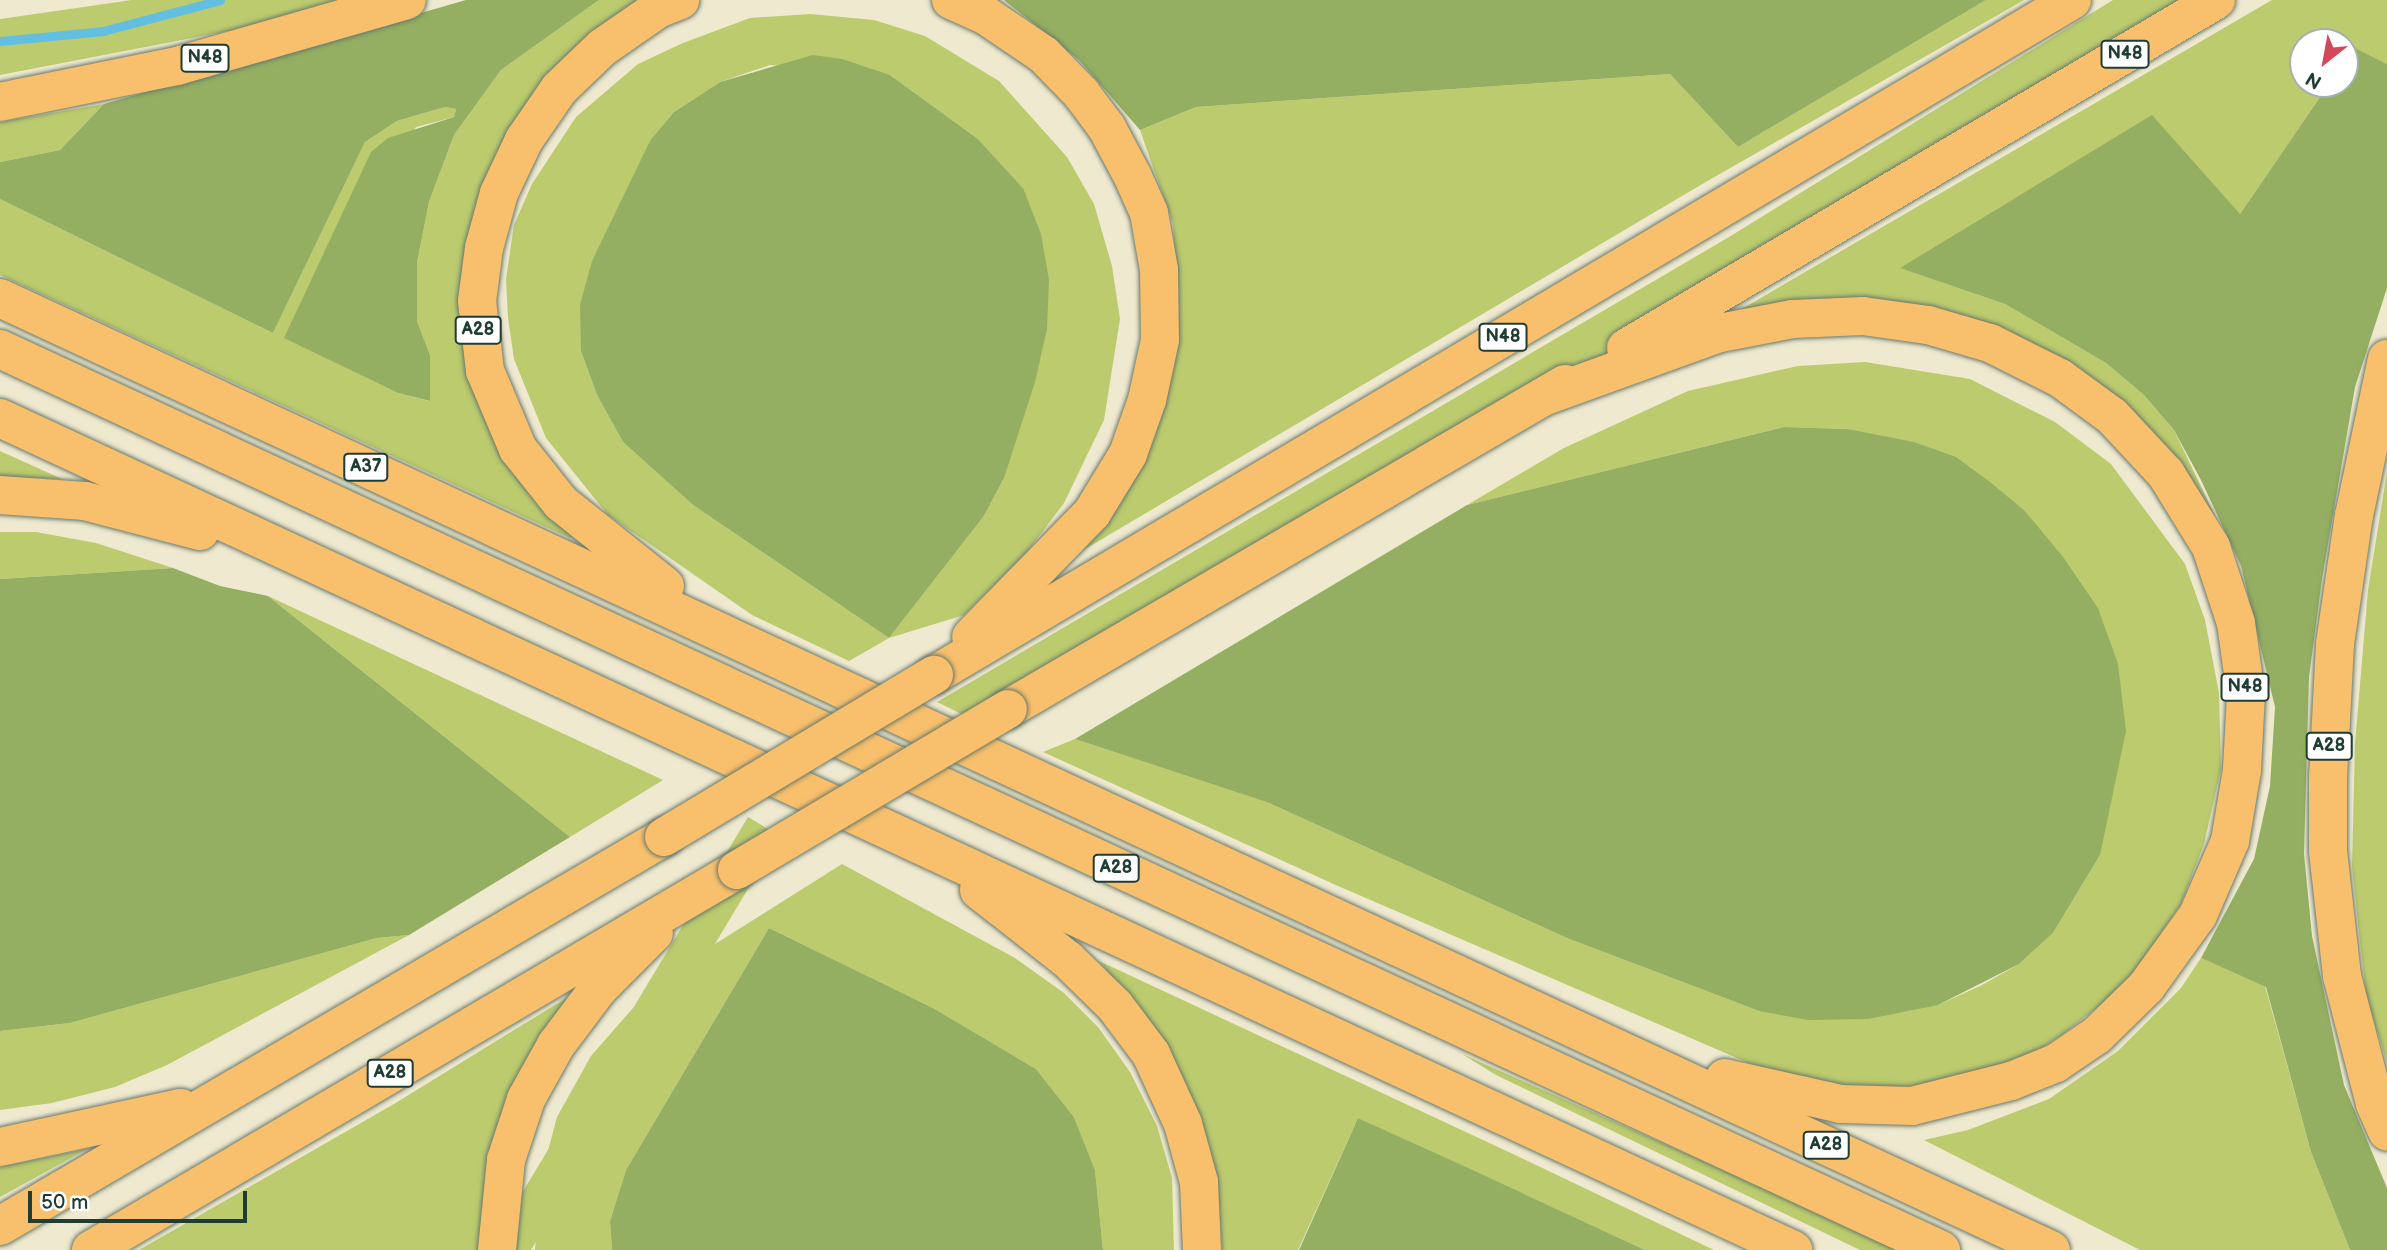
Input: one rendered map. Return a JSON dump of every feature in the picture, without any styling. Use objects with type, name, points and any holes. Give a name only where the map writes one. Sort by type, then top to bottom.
[{"type":"highway","name":"N48","points":[[0,102],[177,66],[407,0]]},
{"type":"highway","name":"A28","points":[[680,0],[658,9],[603,47],[559,89],[524,140],[499,193],[484,248],[477,301],[478,332],[485,371],[501,416],[518,449],[561,503],[615,550],[732,635],[2051,1250]]},
{"type":"highway","points":[[0,1226],[664,837],[934,675],[1093,513],[1128,454],[1147,400],[1160,340],[1159,270],[1149,213],[1107,128],[1044,55],[985,15],[951,0]]},
{"type":"highway","name":"N48","points":[[934,675],[2072,0]]},
{"type":"highway","name":"N48","points":[[1008,709],[2216,0]]},
{"type":"highway","name":"A37","points":[[0,298],[732,635]]},
{"type":"highway","name":"N48","points":[[1543,397],[1720,334],[1793,319],[1863,316],[1928,325],[1990,343],[2060,378],[2112,416],[2166,474],[2211,547],[2236,623],[2246,695],[2242,770],[2230,841],[2198,915],[2146,987],[2097,1035],[2056,1062],[1968,1094],[1912,1107],[1841,1104],[1770,1091],[1600,1040]]},
{"type":"highway","name":"A28","points":[[0,349],[1941,1250]]},
{"type":"highway","name":"A28","points":[[2387,359],[2354,515],[2335,644],[2328,801],[2330,878],[2342,976],[2375,1104],[2387,1131]]},
{"type":"highway","points":[[0,418],[1793,1250]]},
{"type":"highway","points":[[0,495],[85,501],[290,554]]},
{"type":"highway","name":"A28","points":[[91,1250],[1008,709]]},
{"type":"highway","points":[[884,826],[1015,915],[1115,1006],[1151,1054],[1183,1124],[1199,1182],[1202,1250]]},
{"type":"highway","name":"A28","points":[[497,1250],[506,1160],[526,1098],[556,1045],[598,989],[690,897]]},
{"type":"highway","points":[[0,1147],[211,1103]]},
{"type":"green space","points":[[132,0],[345,0],[244,28],[0,75],[0,19]]},
{"type":"green space","points":[[466,0],[599,0],[501,70],[454,135],[429,202],[417,263],[417,321],[430,355],[430,401],[398,393],[284,338],[371,152],[388,138],[454,117],[456,109],[445,107],[397,121],[365,142],[273,333],[0,199],[0,162],[60,150],[104,104]]},
{"type":"green space","points":[[599,0],[652,0],[570,61],[466,307],[576,535],[570,538],[0,275],[0,199],[273,333],[365,142],[397,121],[445,107],[456,109],[454,117],[416,127],[285,338],[398,393],[429,401],[430,355],[417,321],[417,263],[429,202],[454,135],[501,70]]},
{"type":"green space","points":[[1004,0],[1986,0],[1738,147],[1670,74],[1196,107],[1140,130],[1079,60]]},
{"type":"green space","points":[[1986,0],[2024,0],[1704,183],[1075,555],[1155,428],[1173,370],[1179,312],[1173,224],[1140,130],[1196,107],[1670,74],[1738,147]]},
{"type":"green space","points":[[2113,0],[2201,0],[1615,349],[976,721],[937,702],[1729,237]]},
{"type":"green space","points":[[2272,0],[2387,0],[2387,64],[2359,50],[2359,28],[2289,28],[2289,98],[2319,98],[2240,214],[2211,186],[1901,268],[2005,304],[2106,363],[2144,395],[2174,430],[2215,516],[2168,451],[2022,350],[1728,317]]},
{"type":"green space","points":[[810,14],[874,20],[925,36],[999,81],[1067,157],[1094,204],[1112,266],[1120,319],[1104,420],[1064,503],[1027,552],[964,615],[889,638],[849,661],[752,615],[608,515],[546,438],[514,359],[506,279],[514,225],[532,184],[576,117],[638,64],[683,43],[750,18]],"holes":[[[770,65],[890,75],[978,139],[1023,188],[1004,478],[984,516],[889,638],[693,505],[623,442],[597,395],[581,351],[651,139],[674,112],[720,82]]]},
{"type":"green space","points":[[2359,50],[2387,64],[2387,288],[2355,387],[2322,579],[2309,677],[2304,854],[2312,936],[2344,1085],[2387,1188],[2387,1250],[2350,1250],[2311,1152],[2266,987],[2201,958],[2254,859],[2270,786],[2275,707],[2241,566],[2202,482],[2174,430],[2144,395],[2106,363],[2005,304],[1900,268],[2152,115],[2240,214],[2319,98],[2359,98]]},
{"type":"green space","points":[[813,55],[842,59],[890,75],[978,139],[1023,188],[1041,234],[1049,280],[1047,329],[1035,382],[1004,478],[984,516],[889,638],[693,505],[623,442],[597,395],[581,351],[580,305],[592,261],[651,139],[674,112],[720,82]]},
{"type":"green space","points":[[104,104],[60,150],[0,162],[0,122]]},
{"type":"green space","points":[[1865,362],[1970,379],[2055,422],[2111,464],[2185,564],[2205,620],[2219,693],[2221,769],[2204,844],[2181,904],[2126,985],[2063,1034],[2011,1068],[1950,1091],[1825,1096],[1338,886],[1043,752],[1075,739],[1269,803],[1567,938],[1759,1011],[1938,1005],[1982,985],[2019,964],[2053,933],[2100,855],[2098,608],[2025,511],[1847,429],[1784,427],[1467,505],[1564,448],[1688,391],[1798,366]]},
{"type":"green space","points":[[1784,427],[1847,429],[1914,442],[1956,457],[2025,511],[2063,557],[2098,608],[2118,664],[2126,731],[2100,855],[2053,933],[2019,964],[1938,1005],[1868,1019],[1808,1020],[1759,1011],[1567,938],[1269,803],[1075,739],[1467,505]]},
{"type":"green space","points":[[0,451],[62,479],[0,477]]},
{"type":"green space","points":[[2387,472],[2387,1062],[2366,996],[2352,867],[2355,744],[2368,590]]},
{"type":"green space","points":[[0,532],[36,532],[96,543],[173,568],[0,579]]},
{"type":"green space","points":[[173,568],[220,586],[268,596],[570,837],[409,935],[377,938],[70,1023],[0,1031],[0,579]]},
{"type":"green space","points":[[268,596],[418,666],[663,780],[570,837]]},
{"type":"green space","points":[[748,817],[780,836],[531,1250],[488,1250]]},
{"type":"green space","points":[[842,864],[1015,958],[1064,993],[1098,1027],[1130,1072],[1157,1126],[1172,1178],[1174,1250],[1103,1250],[1095,1170],[1074,1117],[1036,1069],[933,1008],[769,928],[626,1170],[610,1221],[612,1250],[535,1250],[539,1185],[557,1117],[591,1056],[633,1008],[715,944]]},
{"type":"green space","points":[[769,928],[933,1008],[1036,1069],[1074,1117],[1095,1170],[1103,1250],[612,1250],[610,1221],[626,1170]]},
{"type":"green space","points":[[409,935],[167,1065],[115,1087],[52,1103],[0,1110],[0,1031],[70,1023],[377,938]]},
{"type":"green space","points":[[2201,958],[2265,986],[2311,1152],[2350,1250],[2140,1250],[1924,1140],[1968,1130],[2049,1099],[2118,1051],[2181,988]]},
{"type":"green space","points":[[1099,961],[1714,1250],[1645,1250],[1358,1118],[1298,1250],[1222,1250],[1218,1188],[1140,1012]]},
{"type":"green space","points":[[576,992],[484,1250],[139,1250],[394,1104]]},
{"type":"green space","points":[[1462,1054],[1809,1208],[1897,1250],[1860,1250],[1496,1075]]},
{"type":"green space","points":[[1358,1118],[1466,1167],[1645,1250],[1299,1250]]},
{"type":"green space","points":[[87,1149],[0,1197],[0,1167]]},
{"type":"waterway","points":[[0,41],[103,31],[220,0]]}]
